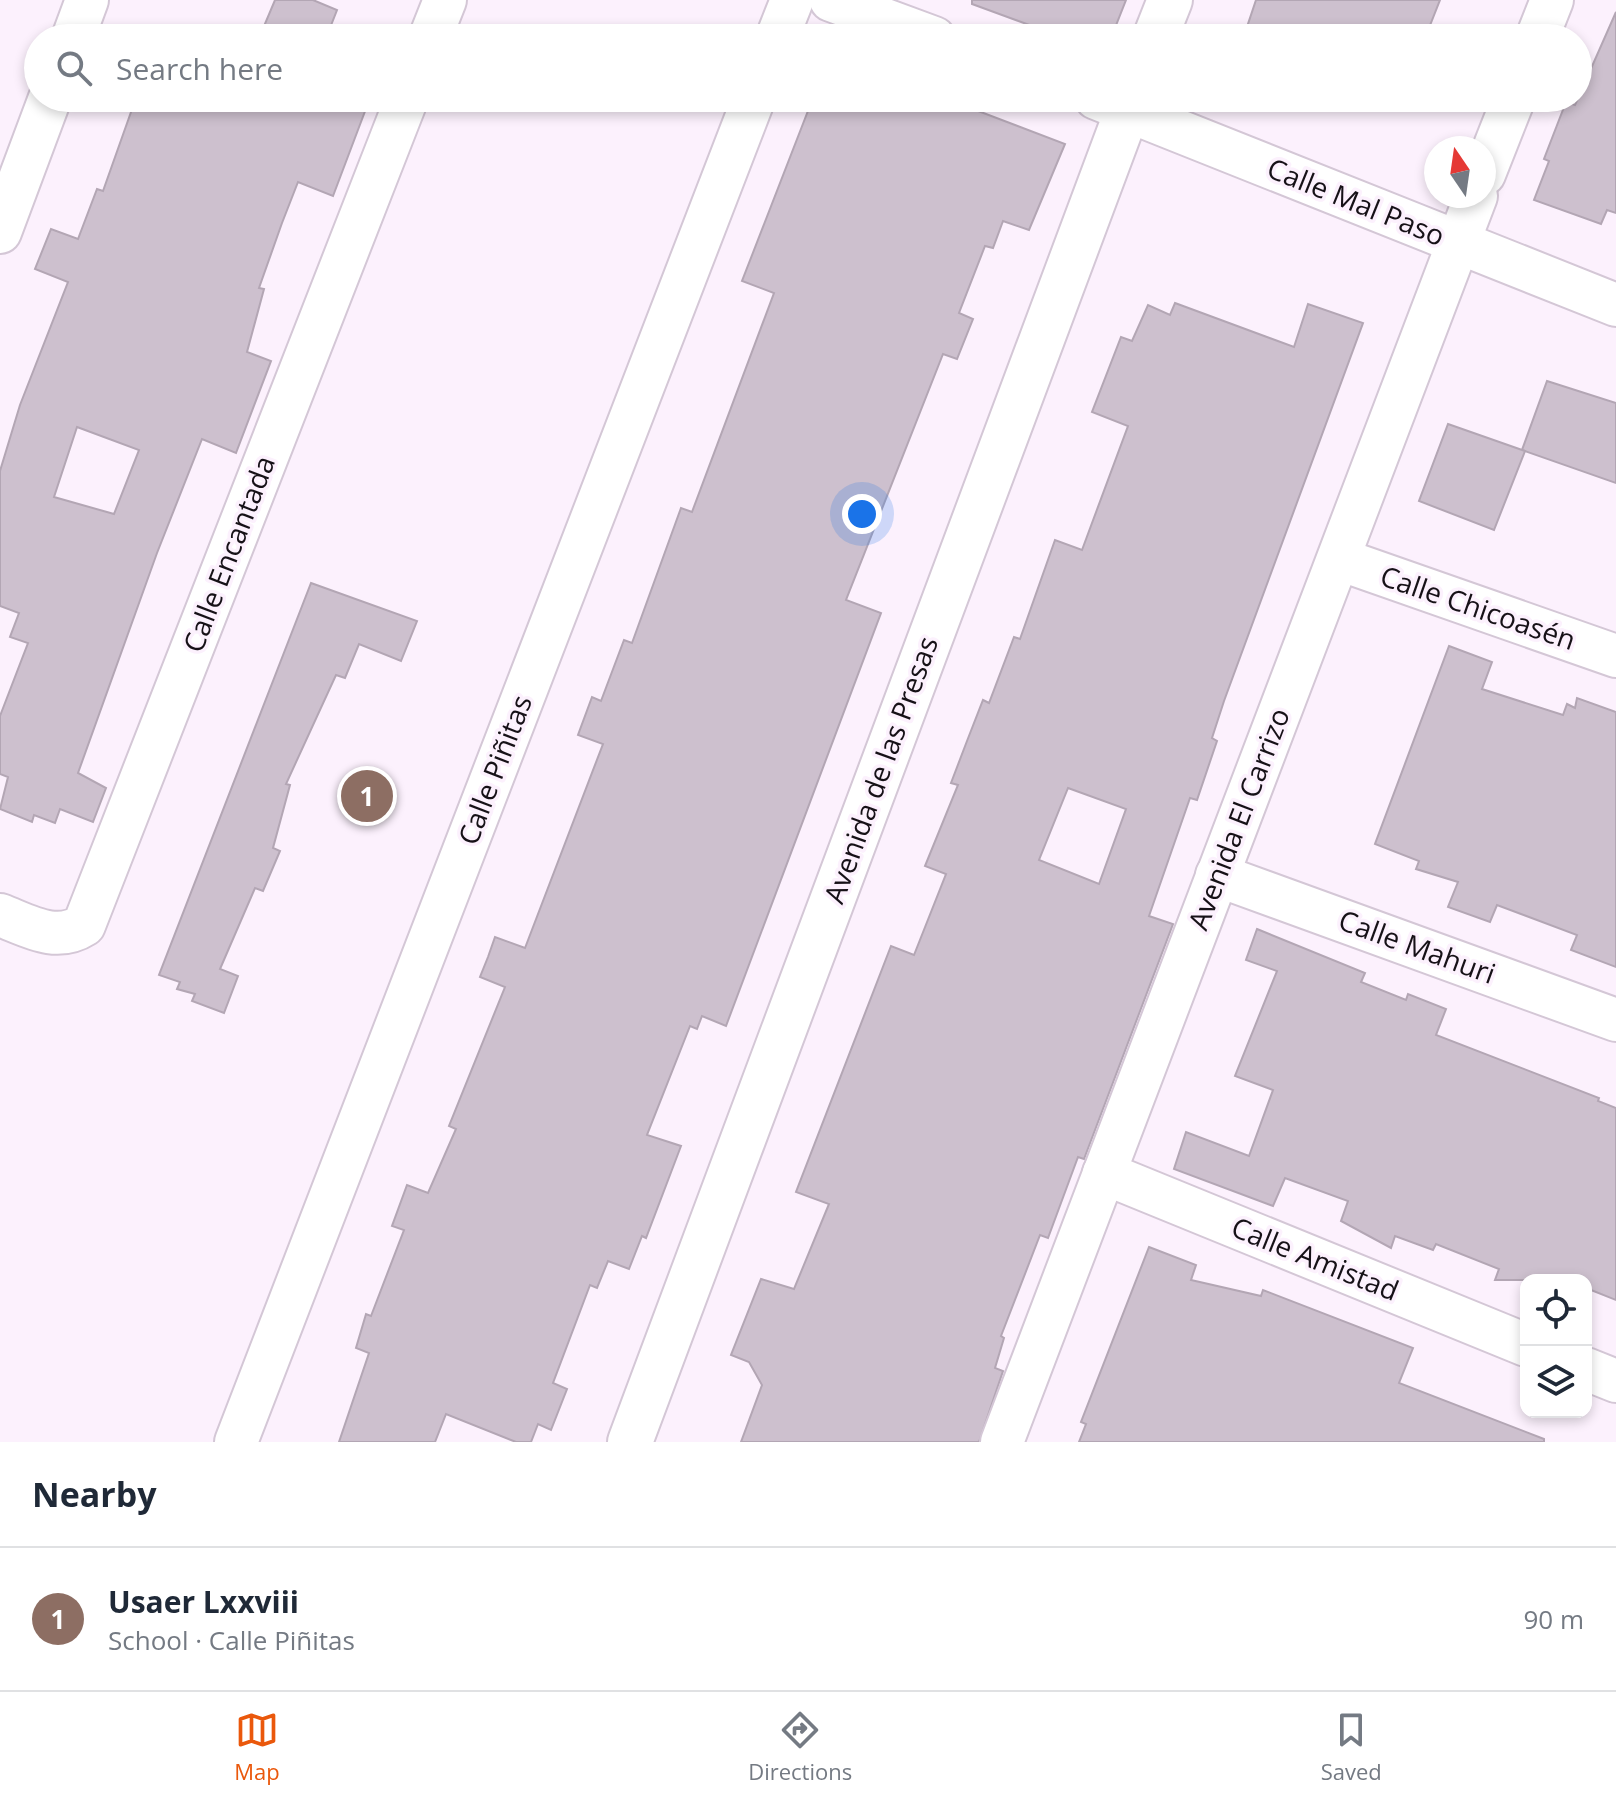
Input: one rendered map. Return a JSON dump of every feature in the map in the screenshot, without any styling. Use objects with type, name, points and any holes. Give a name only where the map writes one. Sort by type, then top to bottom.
[{"type":"street","points":[[78,24],[87,0]]},
{"type":"street","points":[[436,24],[445,0]]},
{"type":"street","points":[[783,24],[792,0]]},
{"type":"street","points":[[831,0],[896,24]]},
{"type":"street","points":[[1161,24],[1170,0]]},
{"type":"street","points":[[1543,24],[1552,0]]},
{"type":"street","points":[[0,232],[45,112]]},
{"type":"street","name":"Calle Encantada","points":[[0,915],[56,935],[70,934],[84,925],[402,112]]},
{"type":"street","name":"Calle Piñitas","points":[[234,1440],[749,112]]},
{"type":"street","name":"Avenida de las Presas","points":[[630,1442],[1115,112]]},
{"type":"street","name":"Calle Mal Paso","points":[[1143,112],[1457,243],[1616,305]]},
{"type":"street","points":[[1496,144],[1508,112]]},
{"type":"street","name":"Avenida El Carrizo","points":[[1002,1442],[1471,208]]},
{"type":"street","name":"Calle Chicoasén","points":[[1339,559],[1616,656]]},
{"type":"street","name":"Calle Mahuri","points":[[1217,875],[1616,1020]]},
{"type":"street","name":"Calle Amistad","points":[[1104,1173],[1520,1343]]},
{"type":"street","points":[[1592,1371],[1616,1381]]},
{"type":"building","points":[[275,0],[313,0],[337,10],[332,24],[265,24]]},
{"type":"building","points":[[972,0],[1126,0],[1117,24],[1027,24],[972,4]]},
{"type":"building","points":[[1256,0],[1440,0],[1431,24],[1248,24]]},
{"type":"building","points":[[1616,12],[1616,213],[1607,210],[1601,224],[1534,200],[1549,161],[1544,159],[1562,112],[1592,112],[1592,66]]},
{"type":"building","points":[[131,112],[365,112],[333,196],[298,182],[282,223],[259,288],[264,289],[247,352],[271,361],[236,453],[202,439],[157,553],[78,773],[106,788],[93,822],[60,809],[55,823],[34,815],[32,822],[0,809],[8,777],[0,774],[0,716],[28,643],[10,637],[19,613],[0,606],[0,471],[20,405],[68,282],[35,269],[51,229],[78,239],[97,189],[103,191]],"holes":[[[77,427],[139,450],[114,514],[54,497]]]},
{"type":"building","points":[[808,112],[981,112],[1065,144],[1029,230],[1003,221],[993,248],[985,246],[959,313],[973,319],[957,359],[943,354],[846,600],[881,613],[726,1026],[702,1016],[697,1029],[690,1026],[647,1135],[681,1146],[646,1238],[642,1236],[629,1269],[608,1261],[597,1288],[590,1285],[553,1383],[567,1389],[551,1430],[538,1424],[531,1442],[516,1442],[446,1414],[435,1442],[339,1442],[369,1353],[356,1348],[366,1314],[371,1316],[404,1230],[392,1226],[407,1185],[428,1193],[456,1129],[449,1126],[505,987],[480,977],[495,937],[525,948],[603,744],[578,735],[592,697],[601,701],[624,640],[632,643],[681,508],[692,512],[774,293],[742,281]]},
{"type":"building","points":[[1175,303],[1294,347],[1308,304],[1363,323],[1224,701],[1212,738],[1217,741],[1197,800],[1190,798],[1149,916],[1173,924],[1084,1159],[1078,1157],[1048,1238],[1040,1235],[1001,1336],[1004,1338],[995,1368],[1003,1371],[979,1442],[741,1442],[762,1385],[749,1362],[731,1355],[761,1279],[794,1289],[829,1204],[796,1192],[891,946],[914,955],[946,874],[925,866],[958,785],[951,783],[967,741],[983,700],[989,703],[1014,637],[1020,639],[1055,540],[1082,550],[1128,426],[1092,412],[1121,337],[1132,341],[1148,305],[1170,315]],"holes":[[[1068,788],[1126,809],[1099,884],[1039,860]]]},
{"type":"building","points":[[1547,381],[1616,403],[1616,483],[1522,450]]},
{"type":"building","points":[[1448,424],[1525,451],[1494,530],[1419,501]]},
{"type":"building","points":[[311,583],[417,621],[401,661],[359,644],[345,678],[336,675],[286,784],[290,785],[273,848],[280,851],[263,891],[255,888],[220,969],[238,976],[224,1013],[192,1001],[195,994],[177,989],[180,982],[159,975]]},
{"type":"building","points":[[1449,646],[1492,662],[1482,689],[1563,715],[1567,704],[1575,708],[1577,698],[1616,712],[1616,967],[1571,950],[1577,935],[1497,905],[1490,922],[1448,907],[1458,882],[1416,869],[1419,861],[1375,844]]},
{"type":"building","points":[[1257,929],[1365,973],[1361,982],[1406,1000],[1408,994],[1446,1009],[1436,1035],[1599,1098],[1598,1101],[1616,1108],[1616,1300],[1592,1290],[1592,1274],[1520,1274],[1520,1280],[1495,1280],[1499,1269],[1436,1244],[1433,1250],[1395,1236],[1391,1248],[1341,1221],[1348,1201],[1285,1178],[1273,1206],[1174,1169],[1186,1132],[1249,1156],[1273,1090],[1235,1076],[1277,971],[1246,960]]},
{"type":"building","points":[[1149,1247],[1196,1265],[1191,1280],[1261,1296],[1263,1290],[1413,1348],[1399,1383],[1544,1439],[1544,1442],[1079,1442],[1086,1424],[1081,1422]]},
{"type":"place","name":"Usaer Lxxviii","points":[[367,796]]}]
